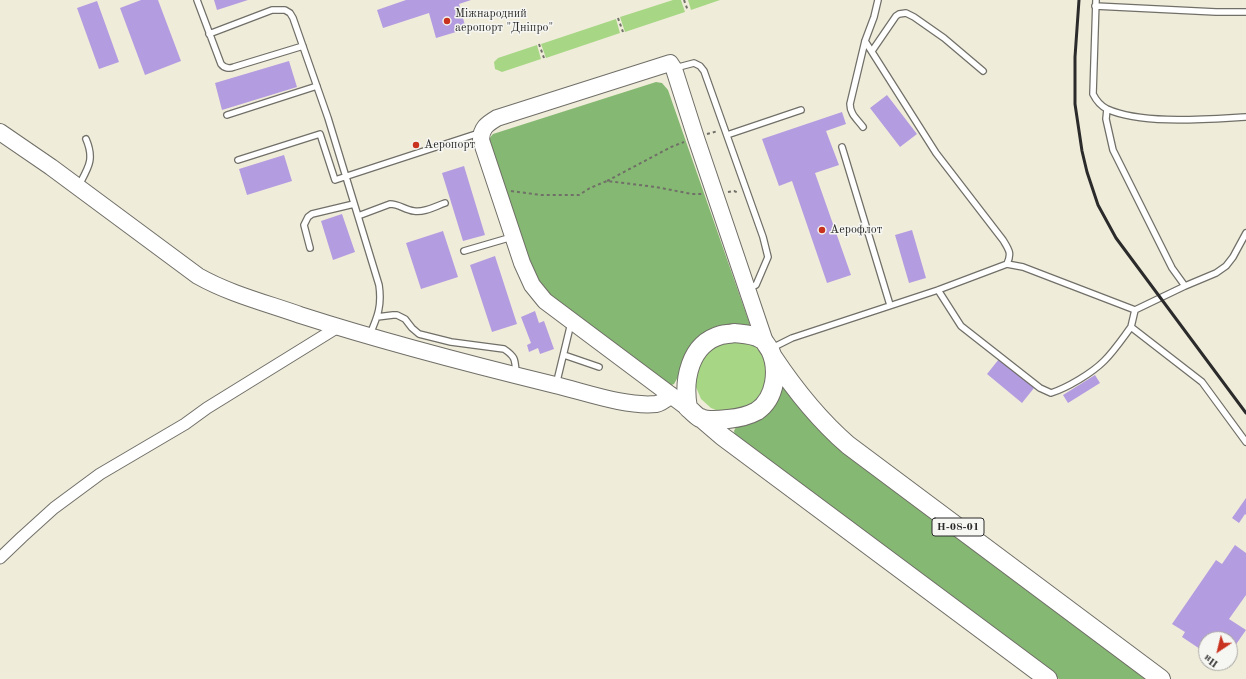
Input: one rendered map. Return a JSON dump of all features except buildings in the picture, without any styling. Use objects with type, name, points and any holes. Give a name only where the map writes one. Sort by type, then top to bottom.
[{"type":"main road","points":[[674,68],[670,63],[655,67],[497,118],[488,124],[481,132],[481,140],[512,237],[532,285],[545,301],[572,322],[1048,679]]},
{"type":"main road","name":"Н-08-01","points":[[674,68],[746,289],[769,349],[776,372],[774,384],[764,404],[757,410],[747,415],[724,419],[694,413]]},
{"type":"main road","points":[[0,132],[78,187],[198,276],[208,282],[237,294],[369,336],[516,376],[628,403],[662,403],[671,395]]},
{"type":"main road","points":[[694,413],[686,391],[686,379],[694,356],[701,347],[721,335],[734,333],[760,338],[769,349]]},
{"type":"main road","name":"Н-08-01","points":[[769,349],[792,386],[825,424],[848,445],[1161,679]]},
{"type":"street","points":[[0,558],[54,508],[100,474],[185,424],[225,397],[338,327]]},
{"type":"lane","points":[[197,0],[221,64],[226,68],[303,46]]},
{"type":"lane","points":[[863,127],[850,110],[850,104],[865,40],[874,17],[878,0]]},
{"type":"lane","points":[[1246,12],[1216,12],[1096,3],[1093,94],[1096,100],[1107,109],[1127,115],[1164,119],[1201,120],[1246,117]]},
{"type":"lane","points":[[209,34],[272,10],[285,10],[290,13],[293,18],[317,86],[379,285],[381,302],[377,317],[369,336]]},
{"type":"lane","points":[[872,51],[896,16],[906,13],[944,38],[983,71]]},
{"type":"lane","points":[[865,40],[936,152],[1003,240],[1010,253],[1007,264]]},
{"type":"lane","points":[[674,68],[694,63],[700,66],[704,71],[763,237],[768,257],[756,285],[746,289]]},
{"type":"lane","points":[[227,115],[317,86]]},
{"type":"lane","points":[[1107,109],[1106,119],[1113,150],[1172,268],[1185,286]]},
{"type":"lane","points":[[727,135],[801,110]]},
{"type":"lane","points":[[238,160],[320,134],[335,180],[481,132]]},
{"type":"lane","points":[[78,187],[89,167],[91,158],[90,148],[86,139]]},
{"type":"lane","points":[[842,147],[890,305]]},
{"type":"lane","points":[[358,216],[390,204],[395,204],[415,211],[421,211],[445,203]]},
{"type":"lane","points":[[310,248],[304,225],[308,217],[312,214],[354,204]]},
{"type":"lane","points":[[769,349],[792,338],[938,290],[1007,264],[1023,267],[1135,310],[1216,273],[1226,266],[1233,257],[1246,233]]},
{"type":"lane","points":[[464,251],[512,237]]},
{"type":"lane","points":[[938,290],[961,326],[1040,388],[1051,393],[1060,390],[1079,379],[1102,363],[1131,327],[1135,310]]},
{"type":"lane","points":[[377,317],[397,315],[404,319],[419,334],[451,342],[504,349],[511,353],[515,358],[516,376]]},
{"type":"lane","points":[[556,385],[572,322]]},
{"type":"lane","points":[[1131,327],[1202,382],[1246,442]]},
{"type":"lane","points":[[564,356],[600,367]]},
{"type":"path","points":[[684,0],[688,11]]},
{"type":"path","points":[[618,18],[623,32]]},
{"type":"path","points":[[539,44],[544,58]]},
{"type":"path","points":[[497,191],[507,190],[541,194],[579,195],[670,147],[725,129]]},
{"type":"path","points":[[607,181],[656,187],[692,194],[715,194],[734,191],[748,195]]},
{"type":"green space","points":[[673,0],[681,0],[685,12],[625,32],[620,17]]},
{"type":"green space","points":[[688,0],[720,0],[691,10]]},
{"type":"green space","points":[[616,19],[620,33],[546,58],[541,44]]},
{"type":"green space","points":[[537,45],[541,59],[502,72],[495,69],[494,62],[498,58]]},
{"type":"green space","points":[[656,82],[662,83],[668,90],[751,328],[736,329],[682,370],[674,384],[669,386],[540,290],[487,141],[493,134]]},
{"type":"green space","points":[[727,339],[752,345],[760,351],[770,374],[757,406],[723,413],[711,408],[701,399],[696,387],[697,361],[704,351]]},
{"type":"green space","points":[[781,381],[830,441],[861,466],[1148,679],[1059,679],[735,436],[734,431],[736,427]]},
{"type":"railway","points":[[1079,0],[1075,57],[1075,104],[1082,151],[1098,205],[1116,238],[1246,413]]},
{"type":"place","name":"Міжнародний аеропорт \"Дніпро\"","points":[[447,21]]},
{"type":"place","name":"Аеропорт","points":[[416,145]]},
{"type":"place","name":"Аерофлот","points":[[822,230]]}]
